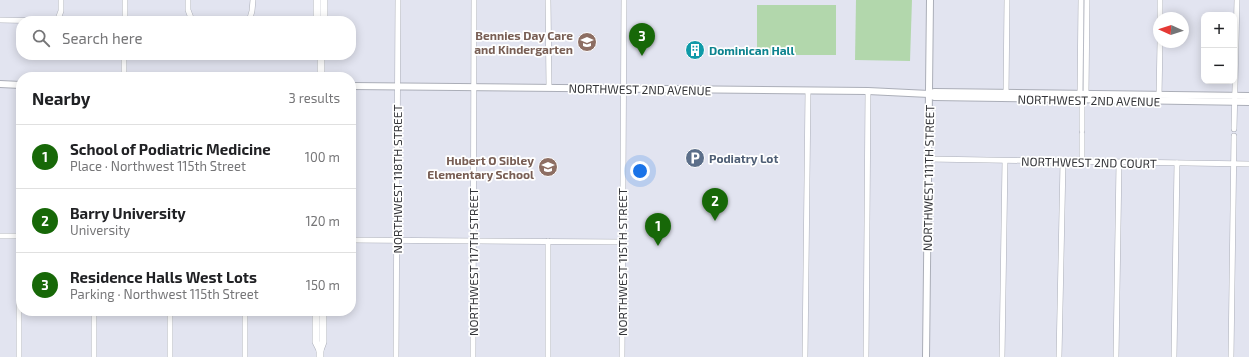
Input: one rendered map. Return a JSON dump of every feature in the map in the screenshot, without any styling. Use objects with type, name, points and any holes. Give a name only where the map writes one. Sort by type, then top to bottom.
[{"type":"main road","points":[[317,0],[317,16]]},
{"type":"main road","points":[[324,0],[324,16]]},
{"type":"main road","points":[[321,60],[321,72]]},
{"type":"main road","points":[[316,316],[316,342],[320,353]]},
{"type":"main road","points":[[320,353],[323,342],[323,316]]},
{"type":"street","points":[[59,16],[61,11],[61,0]]},
{"type":"street","points":[[124,16],[125,0]]},
{"type":"street","points":[[188,0],[188,10],[190,16]]},
{"type":"street","points":[[251,16],[253,0]]},
{"type":"street","name":"NORTHWEST 118TH STREET","points":[[396,357],[398,0]]},
{"type":"street","name":"NORTHWEST 117TH STREET","points":[[473,357],[472,240],[474,0]]},
{"type":"street","points":[[548,0],[549,87]]},
{"type":"street","name":"NORTHWEST 115TH STREET","points":[[622,357],[624,0]]},
{"type":"street","name":"NORTHWEST 111TH STREET","points":[[926,357],[930,0]]},
{"type":"street","points":[[1006,96],[1007,0]]},
{"type":"street","points":[[1081,0],[1083,41],[1082,162]]},
{"type":"street","points":[[1083,41],[1087,0]]},
{"type":"street","points":[[1160,0],[1160,12]]},
{"type":"street","points":[[1234,129],[1237,0]]},
{"type":"street","points":[[0,20],[16,20]]},
{"type":"street","points":[[1159,98],[1160,48]]},
{"type":"street","points":[[124,60],[124,72]]},
{"type":"street","points":[[0,84],[16,85]]},
{"type":"street","name":"NORTHWEST 2ND AVENUE","points":[[356,86],[868,91],[929,94],[934,97],[1082,96],[1235,99],[1249,102]]},
{"type":"street","points":[[805,357],[808,91]]},
{"type":"street","points":[[866,357],[868,91]]},
{"type":"street","name":"NORTHWEST 2ND AVENUE","points":[[1235,99],[1249,96]]},
{"type":"street","points":[[1231,357],[1234,136]]},
{"type":"street","name":"NORTHWEST 2ND COURT","points":[[928,159],[1249,164]]},
{"type":"street","points":[[1002,357],[1005,161]]},
{"type":"street","points":[[1059,357],[1063,162]]},
{"type":"street","points":[[1116,357],[1119,163]]},
{"type":"street","points":[[1174,357],[1177,163]]},
{"type":"street","points":[[0,236],[16,236]]},
{"type":"street","points":[[356,240],[622,242]]},
{"type":"street","points":[[548,242],[548,357]]},
{"type":"street","points":[[19,316],[19,357]]},
{"type":"street","points":[[94,316],[94,357]]},
{"type":"street","points":[[170,316],[170,357]]},
{"type":"street","points":[[245,316],[245,357]]},
{"type":"green space","points":[[856,0],[912,0],[910,61],[855,60]]},
{"type":"green space","points":[[757,5],[836,5],[836,55],[757,55]]},
{"type":"place","name":"Bennies Day Care and Kindergarten","points":[[587,42]]},
{"type":"place","name":"Dominican Hall","points":[[695,50]]},
{"type":"place","name":"Residence Halls West Lots","points":[[642,56]]},
{"type":"place","name":"Podiatry Lot","points":[[695,158]]},
{"type":"place","name":"Hubert O Sibley Elementary School","points":[[548,167]]},
{"type":"place","name":"Barry University","points":[[715,221]]},
{"type":"place","name":"School of Podiatric Medicine","points":[[658,246]]}]
